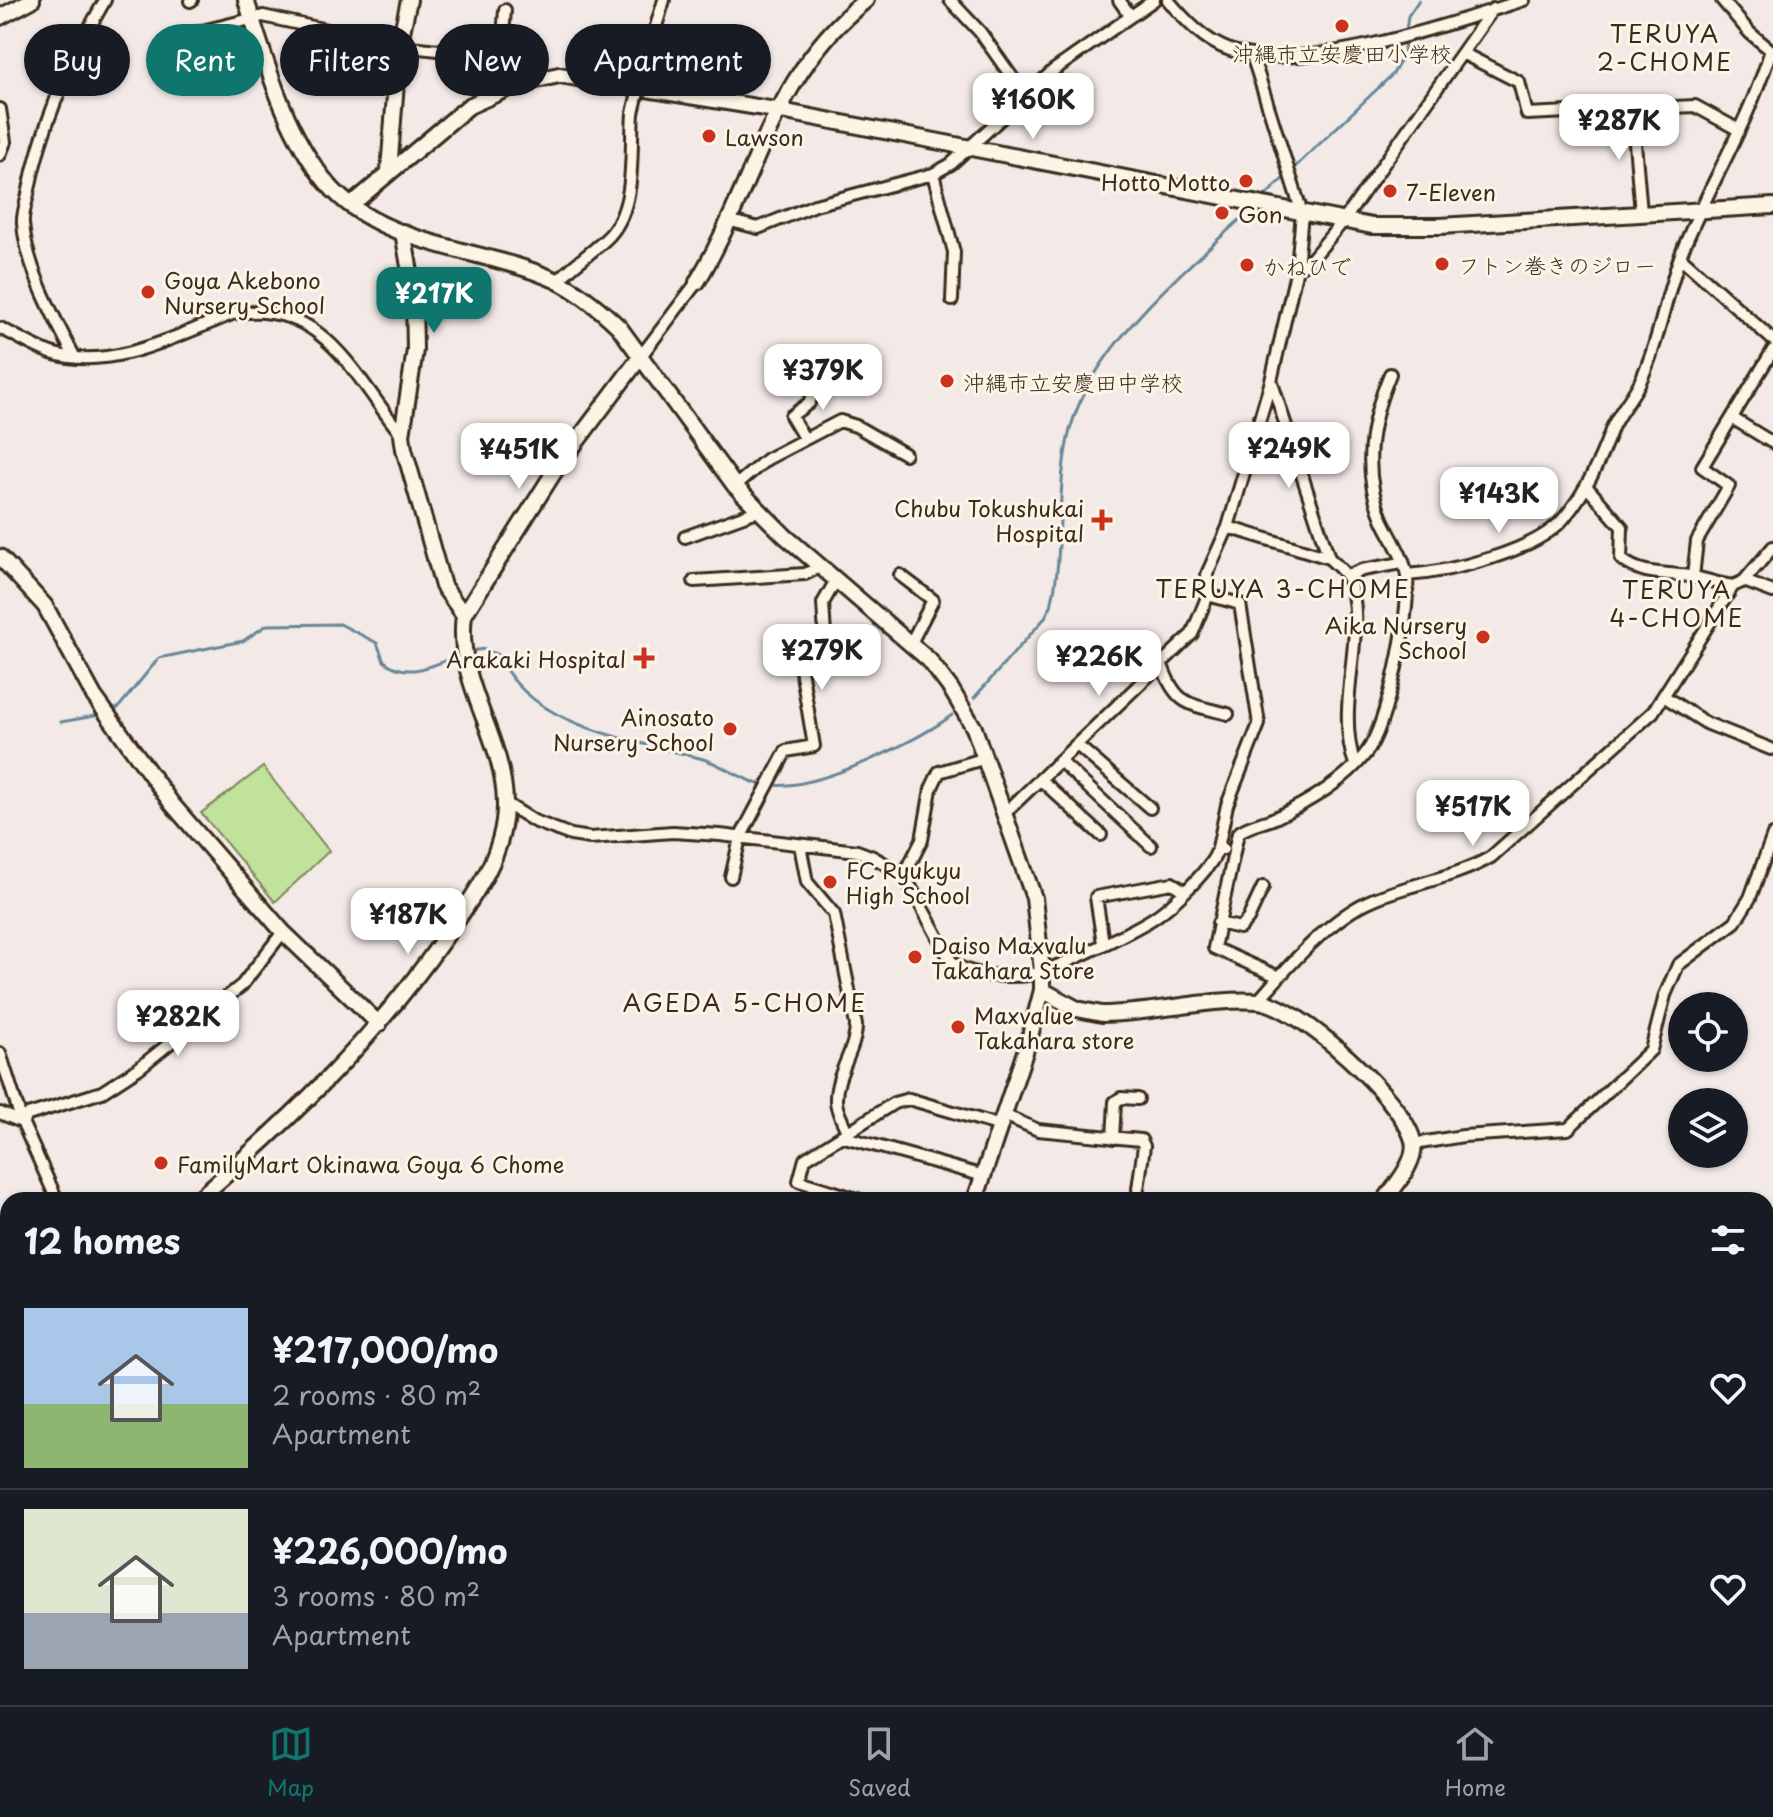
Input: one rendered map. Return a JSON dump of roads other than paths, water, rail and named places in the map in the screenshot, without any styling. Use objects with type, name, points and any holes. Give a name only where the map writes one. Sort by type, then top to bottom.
[{"type":"street","points":[[0,17],[32,0]]},
{"type":"street","points":[[74,356],[28,248],[23,222],[35,161],[56,100],[105,0]]},
{"type":"street","points":[[246,0],[293,132],[326,182],[351,205],[403,232],[508,262],[558,281],[609,317],[757,511],[911,643],[959,700],[986,758],[1006,812],[1036,909],[1042,971],[1042,990],[978,1192]]},
{"type":"street","points":[[404,24],[409,0]]},
{"type":"street","points":[[558,281],[572,265],[608,236],[625,212],[633,113],[664,0]]},
{"type":"street","points":[[206,1192],[269,1137],[379,1024],[417,978],[488,872],[503,829],[505,803],[496,754],[462,654],[464,615],[556,469],[697,282],[731,221],[776,110],[820,43],[866,0]]},
{"type":"street","points":[[950,0],[980,32],[1024,94]]},
{"type":"street","points":[[1119,0],[1129,14]]},
{"type":"street","points":[[731,221],[758,228],[815,205],[933,174],[951,164],[1024,94],[1129,14],[1154,0]]},
{"type":"street","points":[[1168,0],[1204,36],[1227,49],[1252,55],[1306,56],[1395,37],[1524,0]]},
{"type":"street","points":[[1407,575],[1434,573],[1480,560],[1545,534],[1563,520],[1586,486],[1610,441],[1612,429],[1641,380],[1680,257],[1755,102],[1772,51],[1750,33],[1722,0]]},
{"type":"street","points":[[1297,268],[1310,261],[1344,220],[1361,191],[1464,54],[1493,9]]},
{"type":"street","points":[[419,48],[468,53],[502,50],[505,10]]},
{"type":"street","points":[[229,24],[263,16],[309,24]]},
{"type":"street","points":[[1464,54],[1519,82],[1527,114],[1695,106],[1739,130]]},
{"type":"street","points":[[1006,812],[1192,634],[1208,595],[1207,574],[1228,527],[1271,381],[1297,268],[1302,213],[1252,55]]},
{"type":"street","points":[[351,205],[469,106],[499,91],[538,78],[559,75],[776,110],[1302,213],[1405,227],[1773,206]]},
{"type":"street","points":[[389,170],[395,96]]},
{"type":"street","points":[[1632,108],[1641,213]]},
{"type":"street","points":[[0,109],[5,142],[0,155]]},
{"type":"street","points":[[933,174],[954,252],[952,300]]},
{"type":"street","points":[[403,232],[414,295],[415,350],[402,435],[407,464],[443,586],[464,615]]},
{"type":"street","points":[[1680,257],[1773,340]]},
{"type":"street","points":[[0,328],[52,353],[120,355],[232,314],[251,310],[276,313],[334,345],[356,368],[402,435]]},
{"type":"street","points":[[1693,577],[1697,541],[1729,486],[1702,467],[1773,350]]},
{"type":"street","points":[[1279,977],[1214,948],[1218,923],[1233,844],[1243,829],[1278,817],[1338,780],[1370,747],[1383,711],[1400,649],[1407,575],[1381,517],[1371,478],[1371,426],[1390,374]]},
{"type":"street","points":[[1271,381],[1329,558],[1347,576],[1355,628],[1346,720],[1348,746],[1355,764]]},
{"type":"street","points":[[804,438],[791,416],[809,403],[816,386]]},
{"type":"street","points":[[1732,418],[1773,443]]},
{"type":"street","points":[[735,486],[767,459],[840,421],[856,426],[905,454]]},
{"type":"street","points":[[1586,486],[1622,527],[1621,559],[1626,563],[1664,576],[1738,583],[1773,592]]},
{"type":"street","points":[[685,537],[757,511]]},
{"type":"street","points":[[1228,527],[1329,558]]},
{"type":"street","points":[[1258,1001],[1279,977],[1353,909],[1406,887],[1472,868],[1491,857],[1633,733],[1665,697],[1738,583],[1773,547]]},
{"type":"street","points":[[0,557],[45,606],[105,713],[172,804],[283,932],[379,1024]]},
{"type":"street","points":[[1347,576],[1402,563]]},
{"type":"street","points":[[694,581],[805,574],[820,567]]},
{"type":"street","points":[[900,575],[933,600],[911,643]]},
{"type":"street","points":[[731,877],[740,838],[786,751],[814,746],[799,657],[826,651],[823,603],[836,580]]},
{"type":"street","points":[[505,803],[534,821],[571,835],[590,838],[673,832],[857,851],[904,875],[937,940],[960,969],[1031,975],[1153,918],[1215,863],[1227,805],[1255,741],[1259,706],[1240,604],[1208,595]]},
{"type":"street","points":[[1162,665],[1172,693],[1184,703],[1228,714]]},
{"type":"street","points":[[1665,697],[1706,723],[1772,750]]},
{"type":"street","points":[[1077,745],[1150,808]]},
{"type":"street","points":[[904,875],[922,840],[931,789],[939,772],[986,758]]},
{"type":"street","points":[[1060,761],[1151,846]]},
{"type":"street","points":[[1041,780],[1101,835]]},
{"type":"street","points":[[1414,1144],[1463,1136],[1568,1129],[1651,1050],[1665,995],[1678,965],[1735,922],[1750,898],[1773,835]]},
{"type":"street","points":[[800,845],[807,882],[834,914],[856,1025],[856,1041],[847,1055],[836,1102],[844,1134]]},
{"type":"street","points":[[1218,848],[1232,852]]},
{"type":"street","points":[[1103,943],[1096,897],[1172,883],[1183,890]]},
{"type":"street","points":[[1218,923],[1240,928],[1248,919],[1263,887]]},
{"type":"street","points":[[22,1122],[28,1115],[102,1092],[139,1068],[242,985],[283,932]]},
{"type":"street","points":[[1042,990],[1077,1009],[1102,1014],[1258,1001],[1273,1004],[1306,1023],[1371,1081],[1396,1110],[1414,1144],[1412,1157],[1390,1192]]},
{"type":"street","points":[[0,1053],[22,1122],[53,1192]]},
{"type":"street","points":[[1113,1138],[1115,1102],[1121,1098],[1138,1099]]},
{"type":"street","points":[[834,1192],[799,1181],[805,1159],[894,1103],[909,1099],[1038,1130],[1141,1140],[1144,1146],[1138,1189]]},
{"type":"street","points":[[0,1113],[22,1122]]},
{"type":"street","points":[[844,1134],[984,1176]]},
{"type":"waterway","points":[[1406,31],[1408,16],[1419,0]]},
{"type":"waterway","points":[[1293,169],[1393,74],[1404,54],[1405,39]]},
{"type":"waterway","points":[[1264,197],[1287,175]]},
{"type":"waterway","points":[[974,698],[1044,619],[1051,606],[1058,562],[1065,452],[1082,398],[1120,338],[1144,310],[1249,211]]},
{"type":"waterway","points":[[111,711],[118,708],[159,658],[243,641],[267,625],[340,624],[377,643],[384,661],[402,669],[421,669],[459,655]]},
{"type":"waterway","points":[[470,651],[485,649],[498,655],[514,680],[535,700],[560,716],[587,728],[703,759],[749,781],[765,785]]},
{"type":"waterway","points":[[61,722],[100,715]]},
{"type":"waterway","points":[[773,785],[814,780],[866,762],[916,738],[952,715]]},
{"type":"place","name":"沖縄市立安慶田小学校","points":[[1342,26]]},
{"type":"place","name":"Lawson","points":[[709,136]]},
{"type":"place","name":"Hotto Motto","points":[[1246,181]]},
{"type":"place","name":"7-Eleven","points":[[1390,191]]},
{"type":"place","name":"Gon","points":[[1222,213]]},
{"type":"place","name":"フトン巻きのジロー","points":[[1442,264]]},
{"type":"place","name":"かねひで","points":[[1247,265]]},
{"type":"place","name":"Goya Akebono Nursery School","points":[[148,292]]},
{"type":"place","name":"沖縄市立安慶田中学校","points":[[947,381]]},
{"type":"place","name":"Chubu Tokushukai Hospital","points":[[1102,520]]},
{"type":"place","name":"Aika Nursery School","points":[[1483,637]]},
{"type":"place","name":"Arakaki Hospital","points":[[644,658]]},
{"type":"place","name":"Ainosato Nursery School","points":[[730,729]]},
{"type":"place","name":"FC Ryukyu High School","points":[[830,882]]},
{"type":"place","name":"Daiso Maxvalu Takahara Store","points":[[915,957]]},
{"type":"place","name":"Maxvalue Takahara store","points":[[958,1027]]},
{"type":"place","name":"FamilyMart Okinawa Goya 6 Chome","points":[[161,1163]]},
{"type":"district","name":"TERUYA 2-CHOME","points":[[1665,47]]},
{"type":"district","name":"TERUYA 3-CHOME","points":[[1283,588]]},
{"type":"district","name":"TERUYA 4-CHOME","points":[[1677,603]]},
{"type":"district","name":"AGEDA 5-CHOME","points":[[745,1002]]}]
